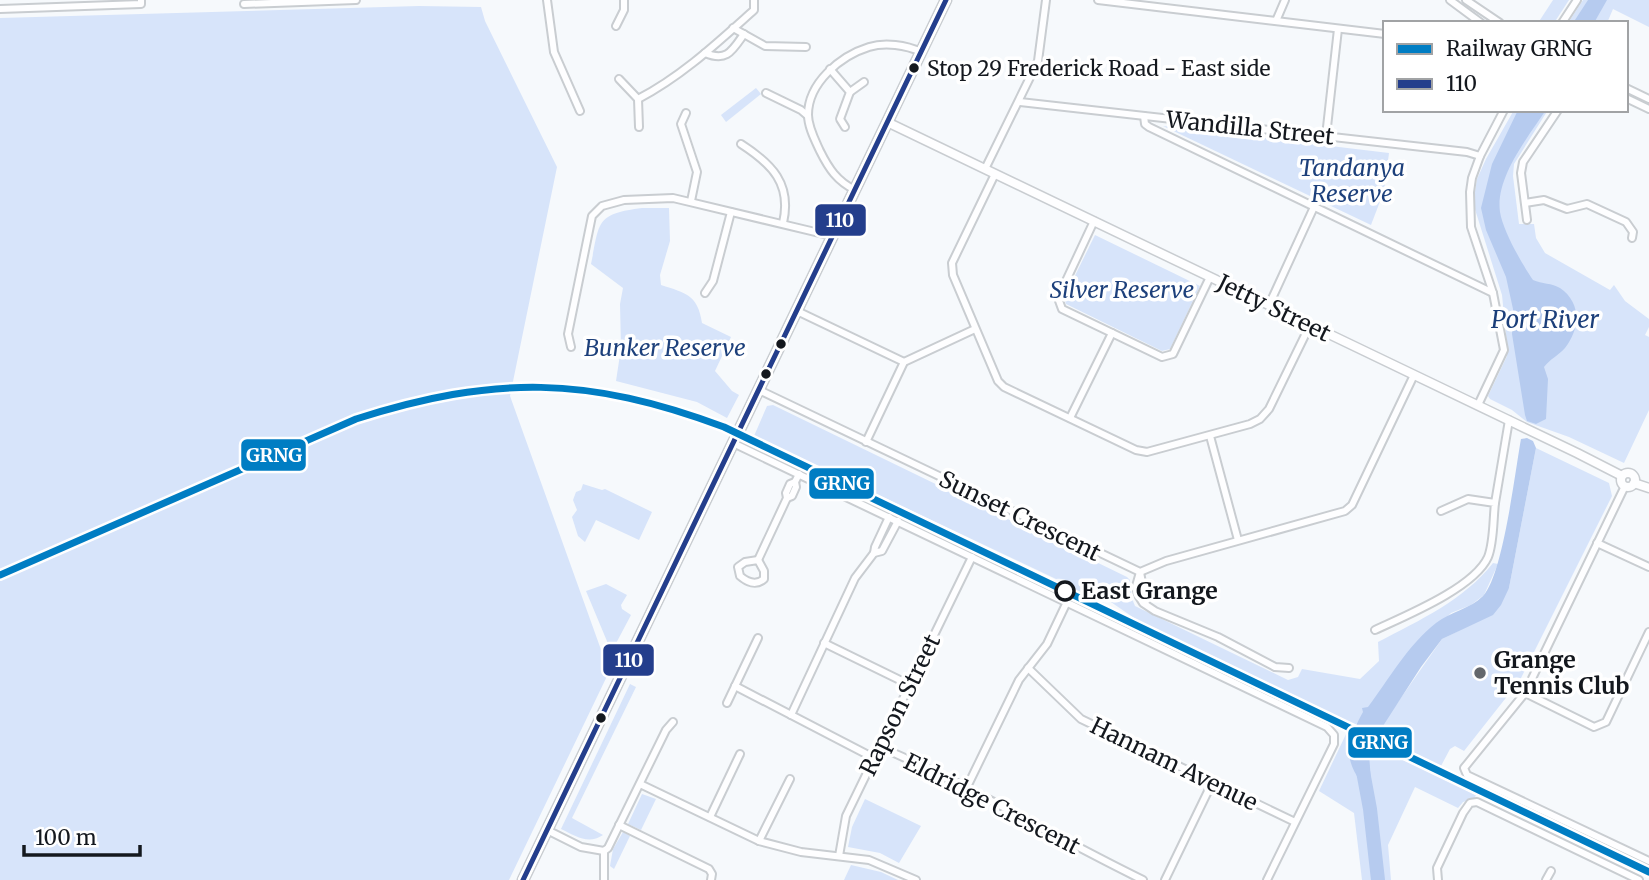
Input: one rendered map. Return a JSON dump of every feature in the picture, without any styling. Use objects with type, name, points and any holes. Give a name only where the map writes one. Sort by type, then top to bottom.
[{"type":"main road","points":[[523,880],[946,0]]},
{"type":"street","points":[[244,4],[356,0]]},
{"type":"street","points":[[547,0],[554,52],[580,111]]},
{"type":"street","points":[[616,26],[624,10],[624,0]]},
{"type":"street","points":[[638,99],[675,79],[754,10],[754,0]]},
{"type":"street","points":[[985,169],[1038,61],[1045,0]]},
{"type":"street","points":[[1098,0],[1133,2],[1383,34]]},
{"type":"street","points":[[1276,21],[1286,0]]},
{"type":"street","points":[[1450,0],[1485,21]]},
{"type":"street","points":[[1466,0],[1485,21]]},
{"type":"street","points":[[1563,21],[1577,0]]},
{"type":"street","points":[[0,9],[141,2]]},
{"type":"street","points":[[733,28],[765,46],[806,47]]},
{"type":"street","points":[[1326,136],[1338,29]]},
{"type":"street","points":[[705,53],[715,57],[729,54],[744,34]]},
{"type":"street","points":[[855,190],[829,169],[811,132],[808,116],[811,99],[830,69],[869,47],[903,46],[921,51]]},
{"type":"street","points":[[830,69],[850,92]]},
{"type":"street","points":[[619,79],[638,99],[639,127]]},
{"type":"street","points":[[845,127],[840,119],[850,92],[864,82]]},
{"type":"street","points":[[1628,89],[1649,99]]},
{"type":"street","points":[[766,93],[808,116]]},
{"type":"street","points":[[1628,99],[1649,109]]},
{"type":"street","name":"Wandilla Street","points":[[1020,102],[1467,152],[1480,156]]},
{"type":"street","points":[[1478,405],[1504,350],[1493,293],[1471,227],[1470,192],[1480,156],[1503,112]]},
{"type":"street","points":[[1527,220],[1521,173],[1523,162],[1557,112]]},
{"type":"street","points":[[686,113],[681,124],[697,172],[691,201]]},
{"type":"street","points":[[1144,116],[1145,124],[1149,128],[1493,293]]},
{"type":"street","name":"Jetty Street","points":[[887,122],[1622,476],[1627,472],[1632,474],[1630,484]]},
{"type":"street","points":[[741,144],[759,156],[777,177],[785,193],[787,205],[783,223]]},
{"type":"street","points":[[995,174],[952,263],[953,275],[975,329],[998,380],[1004,387],[1136,450],[1147,452],[1210,436],[1260,419],[1269,409],[1310,325]]},
{"type":"street","points":[[570,348],[568,334],[594,213],[602,206],[624,200],[673,198],[832,236]]},
{"type":"street","points":[[1525,203],[1544,200],[1567,209],[1587,204],[1626,222],[1633,232],[1632,238]]},
{"type":"street","points":[[1269,305],[1314,207]]},
{"type":"street","points":[[705,293],[713,281],[731,212]]},
{"type":"street","points":[[1094,221],[1058,298],[1062,309],[1162,357],[1173,354],[1210,277]]},
{"type":"street","points":[[797,311],[904,362]]},
{"type":"street","points":[[866,442],[904,362],[975,329]]},
{"type":"street","points":[[1070,418],[1112,333]]},
{"type":"street","points":[[1289,668],[1275,667],[1218,637],[1155,611],[1138,595],[1136,586],[1140,572],[1166,561],[1345,511],[1352,505],[1414,375]]},
{"type":"street","name":"Sunset Crescent","points":[[759,390],[1140,572]]},
{"type":"street","points":[[1375,630],[1430,604],[1476,572],[1487,558],[1508,420]]},
{"type":"street","points":[[1210,436],[1238,540]]},
{"type":"street","points":[[733,443],[1327,727],[1334,735],[1334,744],[1267,880]]},
{"type":"street","points":[[758,560],[787,498],[790,484],[799,474]]},
{"type":"street","points":[[1649,488],[1630,484],[1597,543],[1525,693],[1464,768],[1466,775],[1649,861]]},
{"type":"street","points":[[1441,511],[1468,499],[1495,503]]},
{"type":"street","points":[[791,715],[855,578],[874,553],[889,517]]},
{"type":"street","points":[[874,553],[882,551],[898,522]]},
{"type":"street","points":[[1597,543],[1649,567]]},
{"type":"street","name":"Rapson Street","points":[[839,856],[846,816],[972,557]]},
{"type":"street","points":[[758,560],[765,575],[760,582],[752,583],[740,576],[738,572],[741,564],[758,560]]},
{"type":"street","points":[[966,789],[1019,680],[1046,644],[1066,604]]},
{"type":"street","points":[[1525,693],[1594,727],[1605,722],[1649,632]]},
{"type":"street","points":[[727,703],[758,638]]},
{"type":"street","points":[[824,643],[910,685]]},
{"type":"street","name":"Hannam Avenue","points":[[1028,668],[1081,719],[1295,822]]},
{"type":"street","points":[[735,686],[874,758]]},
{"type":"street","points":[[604,880],[604,852],[666,730],[673,722]]},
{"type":"street","name":"Eldridge Crescent","points":[[880,747],[1143,880]]},
{"type":"street","points":[[710,817],[740,754]]},
{"type":"street","points":[[759,841],[790,779]]},
{"type":"street","points":[[1165,880],[1212,783]]},
{"type":"street","points":[[640,784],[759,841],[801,852],[869,860],[916,880]]},
{"type":"street","points":[[1438,880],[1437,867],[1468,805],[1474,802],[1484,804],[1639,880]]},
{"type":"street","points":[[619,825],[709,869],[711,880]]},
{"type":"street","points":[[547,830],[581,847],[604,852]]},
{"type":"street","points":[[1546,880],[1551,871]]},
{"type":"green space","points":[[1553,0],[1569,0],[1555,21],[1539,21]]},
{"type":"green space","points":[[1583,0],[1649,0],[1649,27],[1613,9],[1608,21],[1569,21]]},
{"type":"green space","points":[[419,6],[481,7],[485,21],[557,167],[510,396],[609,672],[509,880],[0,880],[0,18]]},
{"type":"green space","points":[[756,88],[761,94],[726,122],[721,115]]},
{"type":"green space","points":[[1513,112],[1547,112],[1514,164],[1519,224],[1534,224],[1536,238],[1545,253],[1610,290],[1614,285],[1625,301],[1649,319],[1645,335],[1649,337],[1649,410],[1624,463],[1569,437],[1527,422],[1488,396],[1507,356],[1507,345],[1502,295],[1473,203],[1477,179]]},
{"type":"green space","name":"Tandanya Reserve","points":[[1163,126],[1389,153],[1384,191],[1371,225]]},
{"type":"green space","name":"Bunker Reserve","points":[[642,208],[669,208],[670,241],[660,275],[661,285],[689,296],[697,306],[702,323],[731,337],[715,371],[732,391],[739,395],[727,418],[697,402],[616,381],[621,348],[620,304],[623,288],[591,264],[602,223],[615,213]]},
{"type":"green space","name":"Silver Reserve","points":[[1095,235],[1200,286],[1170,349],[1162,351],[1066,304],[1064,298]]},
{"type":"green space","points":[[773,405],[1127,577],[1135,606],[1288,680],[1298,677],[1302,669],[1360,679],[1379,661],[1378,642],[1440,608],[1469,588],[1493,563],[1498,564],[1484,595],[1471,605],[1451,613],[1399,665],[1355,726],[1137,620],[1108,600],[1102,603],[1088,597],[1065,580],[1056,579],[754,436],[767,406]]},
{"type":"green space","points":[[1536,448],[1609,483],[1612,496],[1520,680],[1464,751],[1455,746],[1450,749],[1441,766],[1375,735],[1442,639],[1458,631],[1509,588]]},
{"type":"green space","points":[[583,484],[605,489],[652,512],[639,540],[596,520],[585,542],[578,536],[572,517],[577,510],[573,500]]},
{"type":"green space","points":[[606,584],[627,595],[621,605],[622,609],[631,615],[613,649],[609,646],[586,591]]},
{"type":"green space","points":[[630,684],[636,687],[572,818],[603,835],[592,839],[582,838],[561,829]]},
{"type":"green space","points":[[1347,732],[1476,795],[1458,808],[1415,787],[1388,845],[1391,880],[1362,880],[1354,813],[1319,791]]},
{"type":"green space","points":[[642,794],[656,799],[641,830],[628,824]]},
{"type":"green space","points":[[865,799],[921,826],[899,863],[880,853],[848,847],[852,827]]},
{"type":"green space","points":[[623,832],[630,836],[614,869],[610,866],[613,849]]},
{"type":"green space","points":[[851,865],[881,872],[898,880],[844,880]]},
{"type":"water","points":[[1588,0],[1607,0],[1595,21],[1574,21]]},
{"type":"water","name":"Port River","points":[[1517,112],[1545,112],[1514,158],[1500,199],[1500,212],[1505,228],[1533,280],[1560,288],[1572,301],[1575,309],[1576,325],[1570,341],[1544,367],[1548,379],[1546,419],[1536,424],[1527,421],[1525,415],[1512,334],[1513,309],[1506,277],[1486,230],[1481,208],[1492,164]]},
{"type":"water","points":[[1521,439],[1533,441],[1536,448],[1509,588],[1501,605],[1493,615],[1442,639],[1372,743],[1369,754],[1371,781],[1361,782],[1351,764],[1349,747],[1363,712],[1362,708],[1368,707],[1426,632],[1442,619],[1478,600],[1490,585],[1502,546]]},
{"type":"waterway","name":"Port River","points":[[1362,766],[1378,880]]},
{"type":"rail line","name":"GRNG","points":[[0,575],[356,419],[406,405],[497,389],[541,387],[584,390],[629,398],[724,427],[1649,872]]},
{"type":"transit line","name":"110","points":[[523,880],[946,0]]},
{"type":"place","name":"Stop 29 Frederick Road - East side","points":[[914,68]]},
{"type":"place","name":"East Grange","points":[[1065,591]]},
{"type":"place","name":"Grange Tennis Club","points":[[1480,673]]}]
